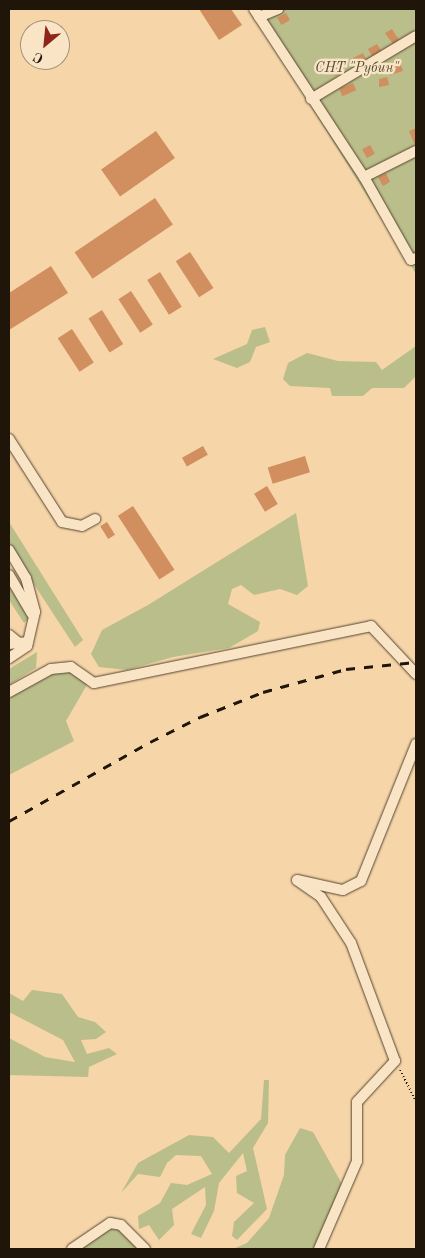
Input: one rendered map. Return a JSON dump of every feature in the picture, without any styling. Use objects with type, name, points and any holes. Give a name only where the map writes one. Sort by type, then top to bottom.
[{"type":"lane","points":[[278,9],[256,13],[364,177],[414,259]]},
{"type":"lane","points":[[311,99],[416,36]]},
{"type":"lane","points":[[364,177],[416,151]]},
{"type":"lane","points":[[9,439],[62,522],[82,526],[95,519]]},
{"type":"lane","points":[[9,550],[26,578],[34,616],[9,658]]},
{"type":"lane","points":[[9,574],[34,616]]},
{"type":"lane","points":[[9,692],[50,670],[71,666],[94,683],[371,626],[416,674]]},
{"type":"lane","points":[[9,635],[18,643]]},
{"type":"lane","points":[[319,1249],[357,1161],[357,1102],[395,1061],[350,943],[321,897],[297,880],[343,890],[362,881],[416,744]]},
{"type":"lane","points":[[72,1249],[110,1223],[121,1224],[145,1249]]},
{"type":"path","points":[[395,1061],[416,1102]]},
{"type":"green space","name":"СНТ \"Рубин\"","points":[[250,9],[416,9],[416,274]]},
{"type":"green space","points":[[265,327],[270,342],[256,347],[250,362],[237,368],[213,359],[247,344],[252,330]]},
{"type":"green space","points":[[416,346],[416,376],[404,388],[372,388],[363,396],[332,396],[330,388],[290,386],[283,379],[288,363],[307,353],[338,361],[376,362],[382,370]]},
{"type":"green space","points":[[296,513],[308,586],[297,595],[280,589],[254,595],[241,585],[232,589],[228,604],[260,622],[258,631],[229,648],[173,657],[127,670],[99,667],[91,654],[102,630],[148,605]]},
{"type":"green space","points":[[9,522],[83,640],[75,647],[9,546]]},
{"type":"green space","points":[[9,580],[32,616],[24,623],[9,600]]},
{"type":"green space","points":[[37,652],[36,668],[9,685],[9,669]]},
{"type":"green space","points":[[62,668],[82,672],[88,683],[66,721],[74,741],[9,775],[9,698]]},
{"type":"green space","points":[[32,990],[62,994],[78,1017],[95,1022],[106,1032],[96,1039],[81,1040],[87,1054],[109,1048],[117,1054],[89,1067],[88,1077],[9,1075],[9,1038],[45,1057],[75,1062],[63,1040],[9,1012],[9,993],[23,1001]]},
{"type":"green space","points":[[264,1080],[269,1080],[268,1123],[253,1148],[267,1209],[237,1240],[232,1236],[234,1222],[254,1203],[237,1193],[236,1176],[247,1171],[243,1153],[219,1183],[214,1211],[201,1238],[191,1234],[206,1205],[205,1187],[172,1209],[174,1225],[159,1240],[149,1225],[139,1229],[138,1216],[160,1203],[171,1183],[187,1185],[212,1174],[201,1156],[176,1155],[167,1163],[160,1177],[138,1174],[121,1193],[138,1163],[189,1135],[213,1137],[229,1153],[261,1119]]},
{"type":"green space","points":[[300,1128],[313,1132],[342,1184],[319,1249],[233,1249],[247,1243],[269,1218],[284,1175],[285,1155]]},
{"type":"green space","points":[[121,1226],[145,1249],[75,1249],[108,1227]]},
{"type":"building","points":[[199,9],[231,9],[242,25],[219,40]]},
{"type":"building","points":[[286,13],[290,20],[281,25],[277,18]]},
{"type":"building","points":[[392,29],[399,40],[393,44],[385,33]]},
{"type":"building","points":[[377,44],[382,52],[372,56],[368,49]]},
{"type":"building","points":[[363,53],[366,59],[357,65],[353,58]]},
{"type":"building","points":[[398,58],[403,71],[390,75],[387,67]]},
{"type":"building","points":[[339,64],[343,72],[335,76],[331,68]]},
{"type":"building","points":[[387,77],[389,85],[379,87],[379,79]]},
{"type":"building","points":[[353,83],[356,90],[342,96],[339,89]]},
{"type":"building","points":[[416,128],[416,148],[409,131]]},
{"type":"building","points":[[156,131],[175,158],[120,196],[101,169]]},
{"type":"building","points":[[370,145],[375,154],[367,158],[362,149]]},
{"type":"building","points":[[386,173],[390,182],[383,186],[378,177]]},
{"type":"building","points":[[155,198],[173,225],[92,279],[75,252]]},
{"type":"building","points":[[190,252],[213,288],[199,297],[176,261]]},
{"type":"building","points":[[51,266],[68,293],[9,330],[9,293]]},
{"type":"building","points":[[160,272],[182,307],[169,315],[147,280]]},
{"type":"building","points":[[131,291],[153,325],[140,333],[118,299]]},
{"type":"building","points":[[102,310],[123,344],[110,352],[88,318]]},
{"type":"building","points":[[72,329],[94,363],[80,372],[58,338]]},
{"type":"building","points":[[203,446],[208,455],[187,466],[182,458]]},
{"type":"building","points":[[305,456],[310,472],[273,484],[268,467]]},
{"type":"building","points":[[267,486],[278,504],[265,512],[254,494]]},
{"type":"building","points":[[133,506],[174,570],[159,580],[118,516]]},
{"type":"building","points":[[107,522],[115,535],[108,539],[100,526]]},
{"type":"railway","points":[[9,821],[150,742],[200,717],[263,692],[346,669],[416,662]]}]
